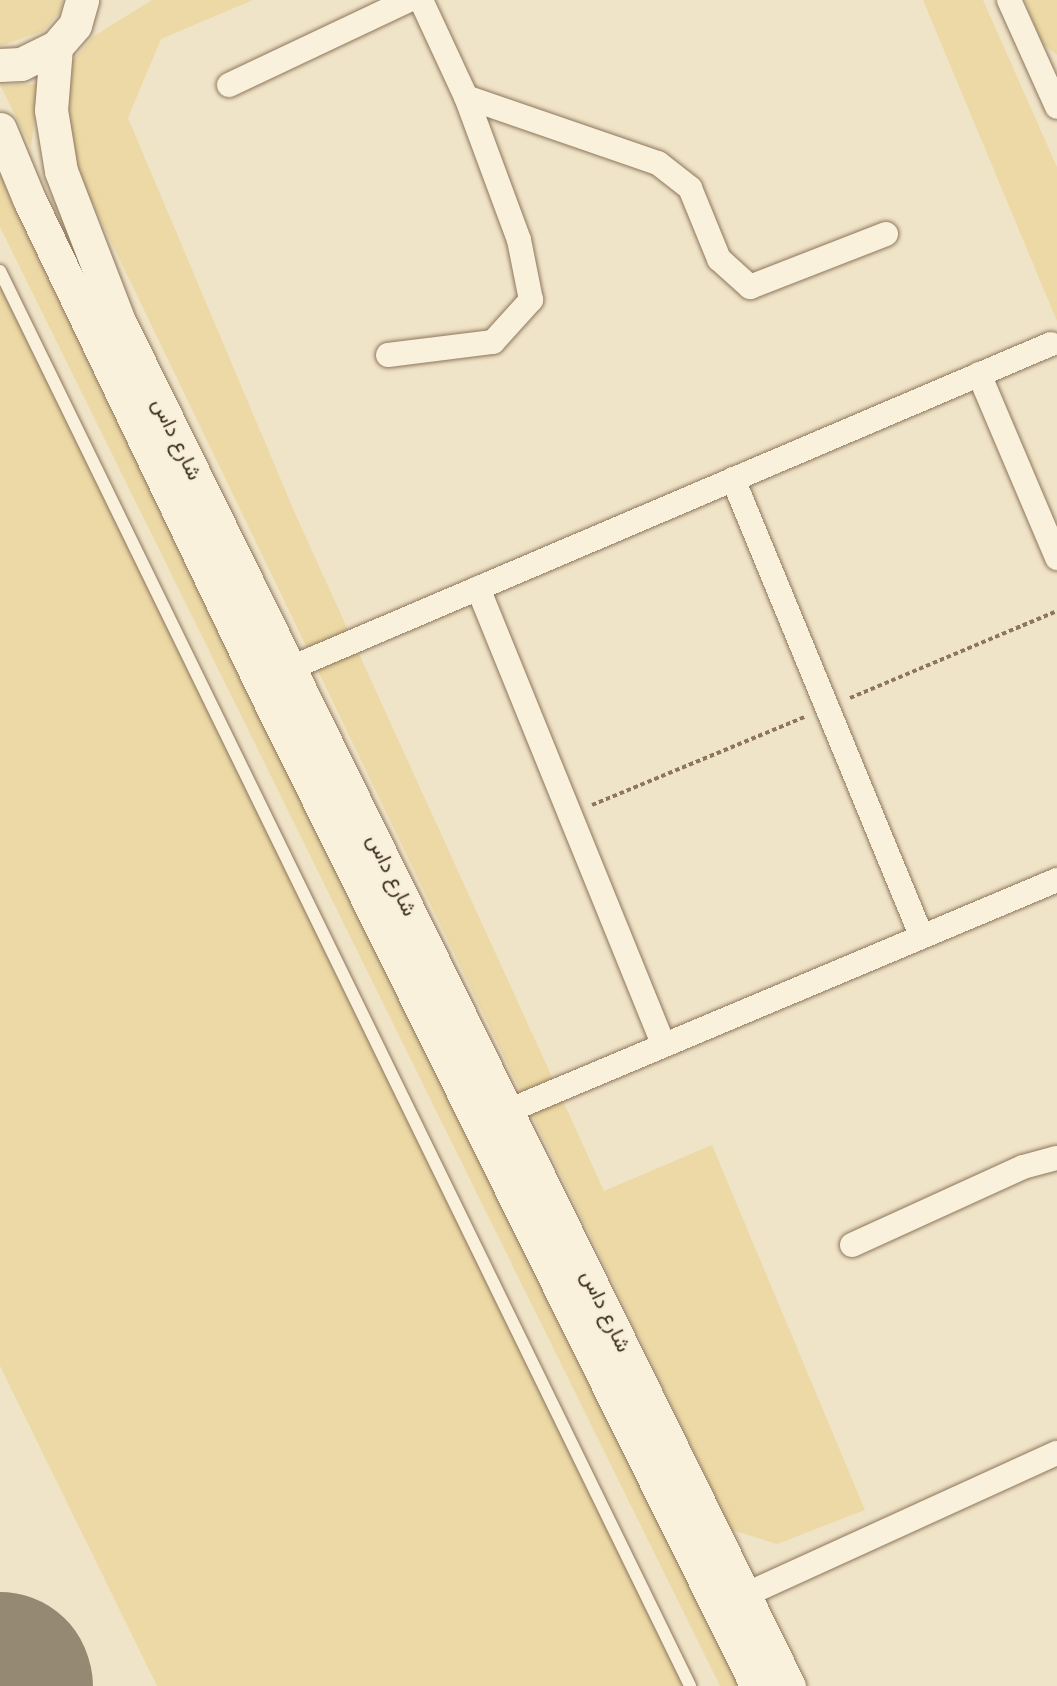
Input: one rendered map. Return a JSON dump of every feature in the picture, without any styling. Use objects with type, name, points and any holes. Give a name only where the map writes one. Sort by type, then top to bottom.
[{"type":"street","points":[[229,85],[409,0]]},
{"type":"street","points":[[388,355],[493,342],[531,300],[519,240],[466,97],[421,0]]},
{"type":"street","points":[[1009,0],[1057,107]]},
{"type":"street","points":[[0,65],[21,64],[56,47],[90,5]]},
{"type":"street","name":"شارع داس","points":[[56,47],[50,79],[54,141],[82,231],[118,319],[789,1686]]},
{"type":"street","points":[[466,97],[658,163],[690,188],[719,259],[750,287],[885,234]]},
{"type":"street","name":"شارع داس","points":[[0,129],[29,199],[264,690],[757,1686]]},
{"type":"street","points":[[291,668],[1051,344]]},
{"type":"street","points":[[979,374],[1056,554]]},
{"type":"street","points":[[733,480],[922,937]]},
{"type":"street","points":[[478,588],[664,1045]]},
{"type":"street","points":[[508,1111],[1057,880]]},
{"type":"street","points":[[852,1245],[1023,1167],[1057,1158]]},
{"type":"street","points":[[745,1595],[1057,1453]]},
{"type":"lane","points":[[0,271],[690,1686]]},
{"type":"sand","points":[[0,0],[63,0],[60,12],[43,31],[0,46]]},
{"type":"sand","points":[[152,0],[253,0],[161,39],[128,118],[297,518],[604,1191],[712,1145],[865,1510],[777,1544],[732,1530],[66,148],[69,65],[94,36]]},
{"type":"sand","points":[[923,0],[983,0],[1057,167],[1057,321]]},
{"type":"sand","points":[[1025,0],[1057,0],[1057,55],[1042,43]]},
{"type":"sand","points":[[39,84],[31,147],[0,85]]},
{"type":"sand","points":[[0,137],[766,1686],[720,1686],[0,227]]},
{"type":"sand","points":[[0,273],[690,1686],[157,1686],[0,1366]]}]
